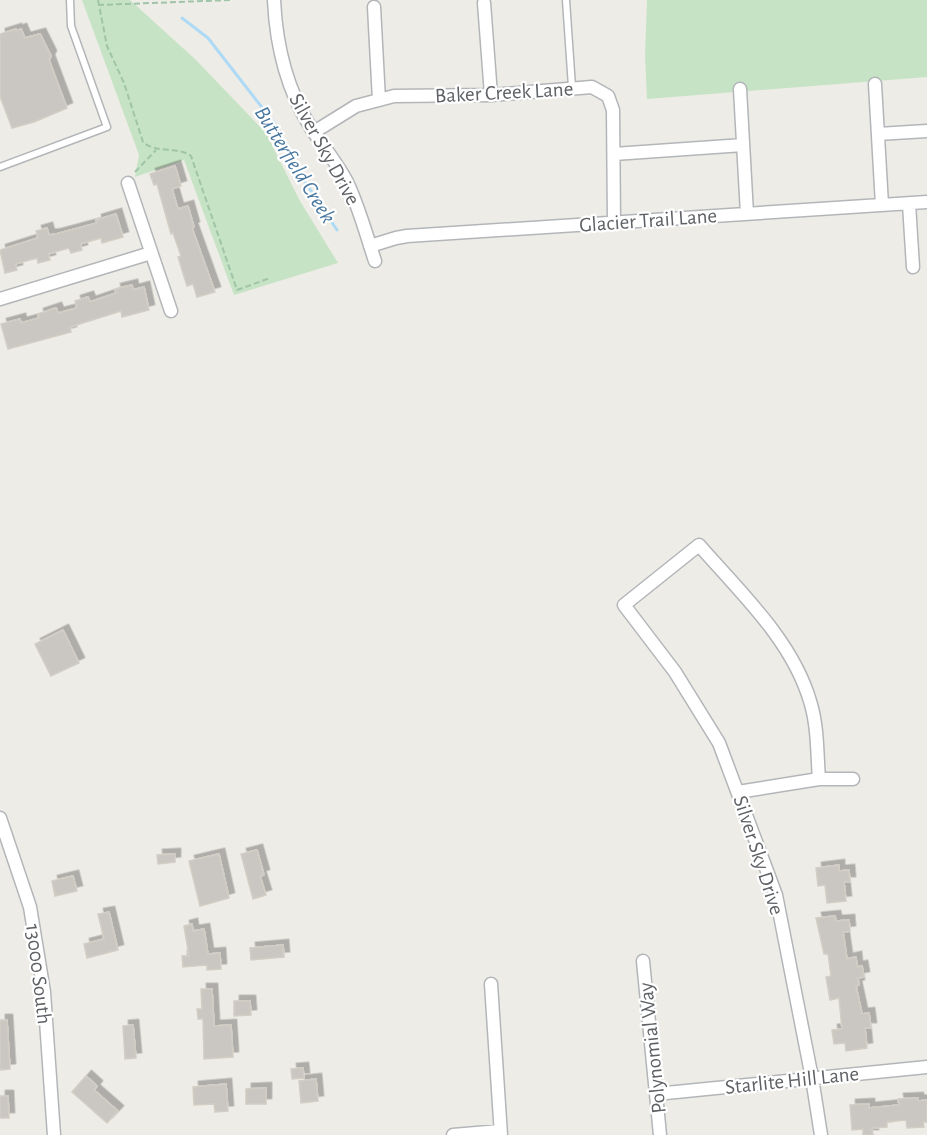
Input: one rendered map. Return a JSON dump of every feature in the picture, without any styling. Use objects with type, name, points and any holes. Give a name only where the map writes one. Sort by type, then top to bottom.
[{"type":"street","name":"Silver Sky Drive","points":[[274,0],[279,44],[286,75],[314,132],[347,183],[361,215],[375,261]]},
{"type":"street","points":[[484,3],[492,95]]},
{"type":"street","points":[[374,7],[379,100]]},
{"type":"street","points":[[875,84],[882,205]]},
{"type":"street","name":"Baker Creek Lane","points":[[314,132],[356,106],[394,96],[492,95],[592,87],[608,96],[613,110],[614,223]]},
{"type":"street","points":[[740,89],[747,214]]},
{"type":"street","points":[[878,134],[927,131]]},
{"type":"street","points":[[614,154],[743,145]]},
{"type":"street","points":[[128,183],[171,311]]},
{"type":"street","name":"Glacier Trail Lane","points":[[370,246],[389,239],[407,236],[927,202]]},
{"type":"street","points":[[909,204],[913,267]]},
{"type":"street","points":[[0,299],[151,253]]},
{"type":"street","name":"Silver Sky Drive","points":[[819,779],[811,703],[789,653],[754,608],[699,545],[624,605],[675,672],[719,743],[738,792],[776,895],[821,1135]]},
{"type":"street","points":[[738,792],[819,779],[853,779]]},
{"type":"street","name":"13000 South","points":[[0,818],[30,907],[44,992],[54,1135]]},
{"type":"street","name":"Polynomial Way","points":[[644,961],[660,1135]]},
{"type":"street","points":[[453,1135],[501,1133],[491,984]]},
{"type":"street","name":"Starlite Hill Lane","points":[[656,1094],[927,1067]]},
{"type":"lane","points":[[0,167],[107,127],[71,26],[70,0]]},
{"type":"lane","points":[[566,0],[572,87]]},
{"type":"path","points":[[98,0],[107,46],[124,83],[139,136],[146,145],[189,154],[193,159],[237,290],[270,278]]},
{"type":"path","points":[[98,5],[231,0]]},
{"type":"path","points":[[135,172],[157,148]]},
{"type":"green space","points":[[82,0],[130,0],[195,59],[266,133],[300,201],[338,263],[234,295],[184,160],[135,177],[139,155]]},
{"type":"green space","points":[[647,0],[927,0],[927,77],[647,99],[645,55]]},
{"type":"building","points":[[16,29],[16,31],[21,29],[25,38],[40,34],[51,56],[49,60],[67,108],[34,122],[12,128],[0,96],[0,34]]},
{"type":"building","points":[[175,166],[181,186],[172,189],[178,209],[188,206],[194,227],[192,228],[215,292],[197,297],[193,284],[187,286],[178,257],[181,256],[173,233],[171,234],[157,184],[154,185],[150,174]]},
{"type":"building","points":[[116,214],[123,237],[102,243],[101,238],[80,244],[82,250],[71,253],[69,248],[48,254],[50,260],[38,263],[37,258],[15,264],[17,270],[5,273],[0,250],[38,238],[36,231],[47,228],[49,235],[56,234],[97,223],[96,220]]},
{"type":"building","points":[[132,285],[133,290],[144,287],[149,310],[122,317],[121,311],[70,327],[71,332],[8,349],[1,324],[20,319],[21,323],[39,318],[38,314],[56,308],[58,313],[77,308],[75,301],[88,297],[90,302],[116,293],[115,289]]},
{"type":"building","points":[[63,630],[79,663],[51,676],[35,644]]},
{"type":"building","points":[[257,850],[264,875],[260,876],[266,895],[253,899],[241,854]]},
{"type":"building","points":[[175,854],[175,862],[158,864],[157,855]]},
{"type":"building","points":[[219,854],[229,898],[200,906],[189,861]]},
{"type":"building","points":[[839,865],[839,871],[849,870],[850,882],[844,882],[846,901],[827,903],[825,885],[818,886],[816,868]]},
{"type":"building","points":[[73,876],[77,891],[55,896],[52,881]]},
{"type":"building","points":[[109,912],[118,950],[87,958],[84,944],[104,939],[98,914]]},
{"type":"building","points":[[835,916],[836,921],[849,920],[850,931],[843,932],[847,959],[856,957],[857,967],[862,966],[864,977],[858,978],[859,985],[856,986],[862,1014],[869,1013],[871,1028],[865,1028],[867,1048],[846,1051],[845,1043],[834,1044],[832,1030],[842,1029],[839,998],[830,1000],[826,977],[831,976],[828,954],[824,954],[816,918]]},
{"type":"building","points":[[192,924],[193,931],[204,929],[208,954],[220,953],[221,969],[207,970],[207,965],[183,967],[182,956],[189,956],[184,926]]},
{"type":"building","points":[[283,945],[284,957],[251,960],[250,948]]},
{"type":"building","points":[[201,989],[212,989],[214,1026],[231,1025],[233,1057],[204,1059],[203,1019],[198,1019],[197,1009],[202,1009]]},
{"type":"building","points":[[234,1001],[250,1001],[251,1015],[234,1016]]},
{"type":"building","points":[[0,1020],[7,1020],[10,1069],[0,1070]]},
{"type":"building","points":[[133,1025],[136,1058],[125,1059],[123,1026]]},
{"type":"building","points":[[303,1068],[304,1078],[292,1079],[291,1069]]},
{"type":"building","points":[[86,1076],[97,1086],[94,1090],[118,1111],[107,1123],[72,1092]]},
{"type":"building","points":[[316,1079],[318,1101],[301,1103],[299,1081]]},
{"type":"building","points":[[226,1084],[228,1111],[215,1112],[214,1104],[194,1105],[193,1087]]},
{"type":"building","points":[[266,1088],[266,1104],[246,1104],[246,1089]]},
{"type":"building","points":[[0,1096],[8,1096],[9,1118],[0,1118]]},
{"type":"building","points":[[918,1098],[918,1101],[927,1100],[927,1122],[923,1122],[924,1127],[907,1128],[906,1120],[887,1122],[887,1127],[872,1128],[873,1135],[863,1135],[863,1129],[852,1130],[850,1105],[869,1104],[869,1108],[899,1105],[898,1099]]},
{"type":"waterway","name":"Butterfield Creek","points":[[182,18],[208,38],[278,128],[293,164],[337,230]]}]
